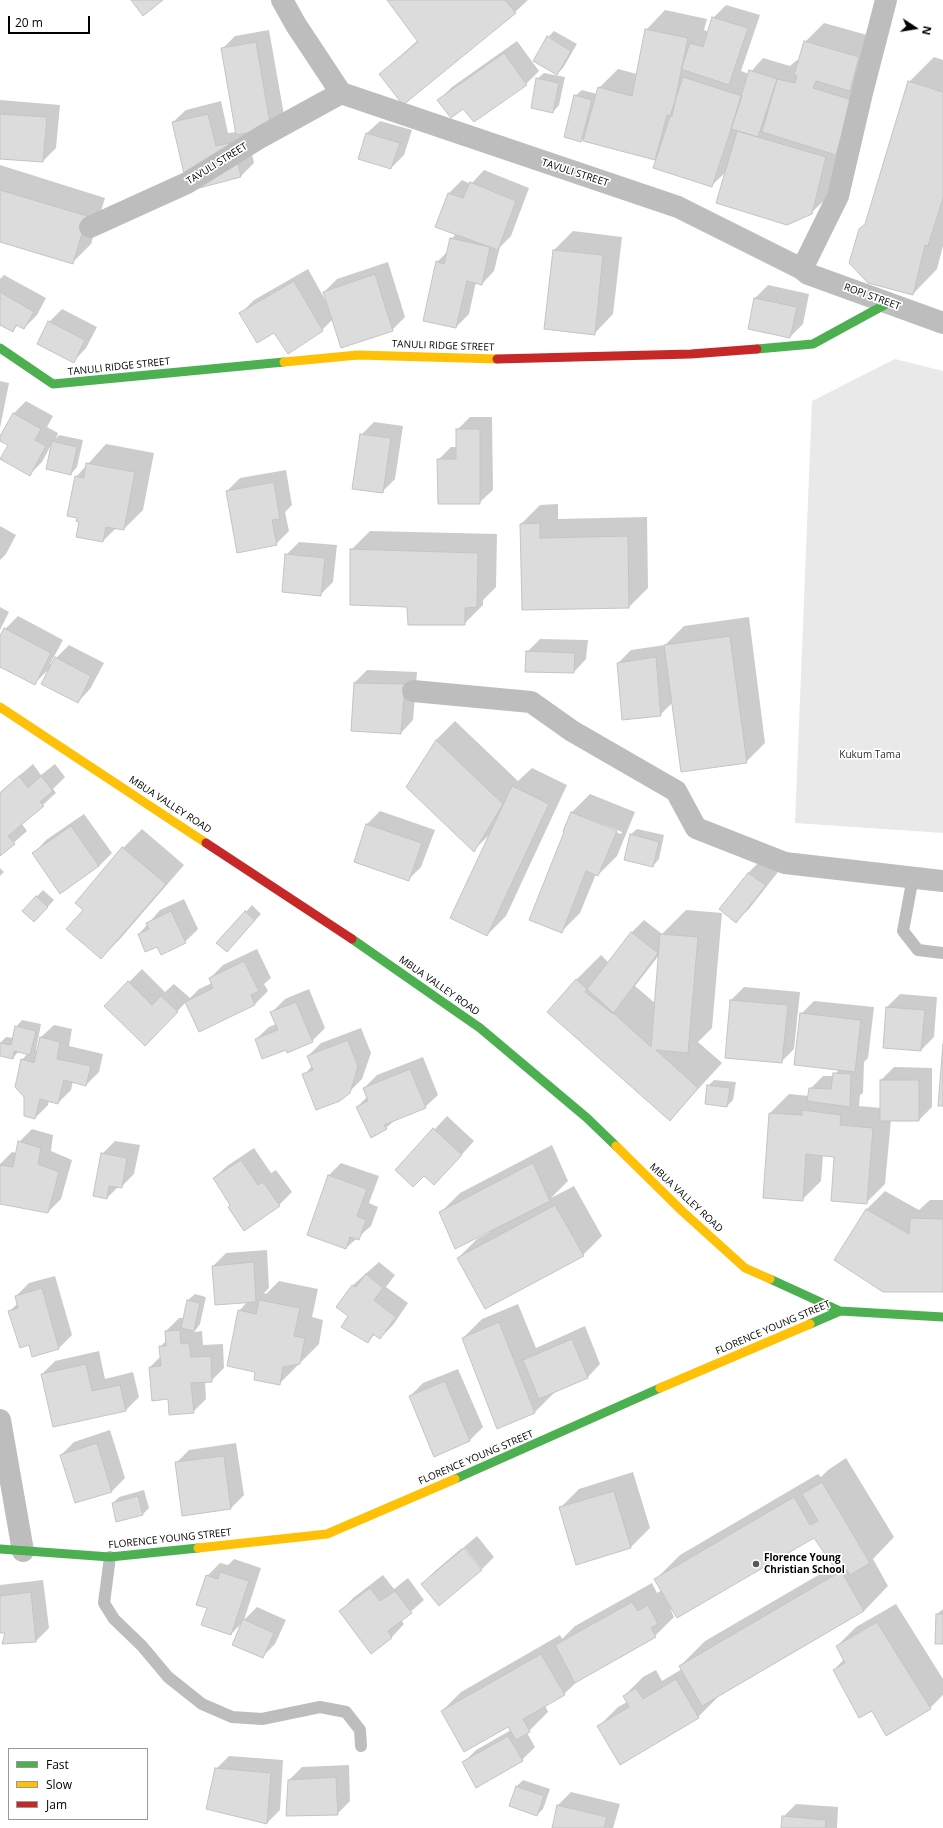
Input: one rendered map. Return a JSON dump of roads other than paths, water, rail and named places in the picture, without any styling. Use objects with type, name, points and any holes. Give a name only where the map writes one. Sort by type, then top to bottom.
[{"type":"street","points":[[282,0],[296,25],[341,93]]},
{"type":"street","points":[[802,270],[838,196],[886,0]]},
{"type":"street","name":"TAVULI STREET","points":[[90,227],[187,183],[261,137],[341,93],[678,207],[802,270]]},
{"type":"street","name":"ROPI STREET","points":[[802,270],[808,274],[943,323]]},
{"type":"street","name":"TANULI RIDGE STREET","points":[[0,348],[53,384],[358,355],[510,359],[691,354],[813,344],[888,303]]},
{"type":"street","points":[[413,691],[532,702],[572,731],[676,791],[696,828],[785,863],[943,881]]},
{"type":"street","name":"MBUA VALLEY ROAD","points":[[0,707],[356,941],[480,1028],[586,1118],[682,1211],[745,1268],[840,1311]]},
{"type":"street","name":"FLORENCE YOUNG STREET","points":[[0,1549],[110,1557],[327,1534],[527,1449],[668,1385],[840,1311],[943,1317]]},
{"type":"street","points":[[0,1420],[23,1551]]},
{"type":"lane","points":[[913,877],[904,931],[918,950],[943,953]]},
{"type":"lane","points":[[110,1557],[104,1603],[107,1608],[114,1619],[168,1677],[202,1704],[232,1717],[262,1720],[320,1707],[346,1712],[360,1730],[361,1746]]},
{"type":"place","name":"Florence Young Christian School","points":[[756,1564]]},
{"type":"park label","name":"Kukum Tama","points":[[870,755]]}]
